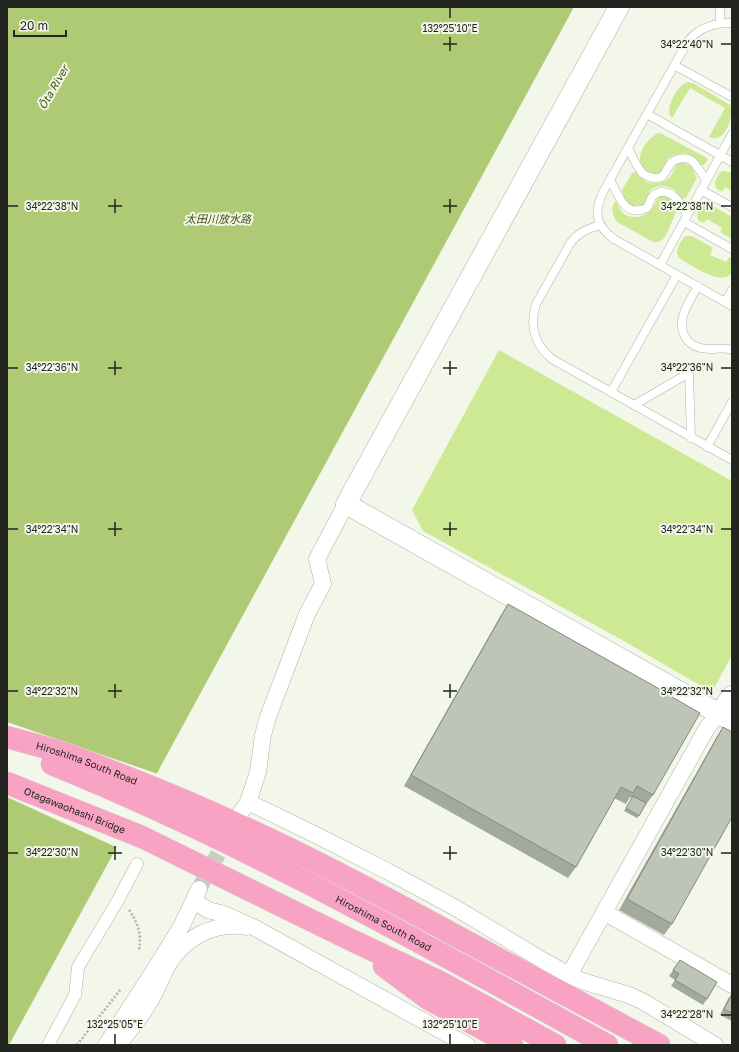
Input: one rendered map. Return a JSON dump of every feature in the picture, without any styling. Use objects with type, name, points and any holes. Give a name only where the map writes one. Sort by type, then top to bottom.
[{"type":"highway","name":"Hiroshima South Road","points":[[7,737],[60,752],[161,801],[261,859],[365,912],[607,1045]]},
{"type":"highway","points":[[7,745],[161,801],[241,825],[309,858],[576,999],[659,1045]]},
{"type":"highway","name":"Otagawaohashi Bridge","points":[[7,783],[142,837],[347,938]]},
{"type":"highway","points":[[347,938],[427,998],[512,1045]]},
{"type":"highway","points":[[347,938],[440,982],[555,1045]]},
{"type":"street","points":[[619,7],[317,559],[323,584],[307,614],[268,717],[262,740],[258,772],[244,807],[318,836],[454,907],[569,975],[582,981],[629,995],[644,1002],[715,1045]]},
{"type":"street","points":[[346,504],[725,717]]},
{"type":"street","points":[[569,975],[708,728],[725,717],[732,696]]},
{"type":"street","points":[[48,1045],[75,995],[78,968],[118,902],[137,864]]},
{"type":"street","points":[[106,1045],[182,925],[197,895],[208,910],[224,914],[255,928],[467,1045]]},
{"type":"street","points":[[604,912],[732,985]]},
{"type":"street","points":[[118,1045],[150,1002],[172,958],[188,942],[206,932],[226,925],[255,928]]},
{"type":"lane","points":[[720,7],[720,23]]},
{"type":"lane","points":[[732,23],[720,23],[705,26],[694,34],[688,41],[610,179],[597,205],[597,215],[600,225],[607,234],[614,239],[729,304],[732,290]]},
{"type":"lane","points":[[674,65],[732,97]]},
{"type":"lane","points":[[647,114],[732,162]]},
{"type":"lane","points":[[660,265],[732,134]]},
{"type":"lane","points":[[628,148],[641,172],[646,176],[654,178],[662,177],[666,173],[669,165],[675,160],[682,158],[690,160],[706,180]]},
{"type":"lane","points":[[610,179],[622,203],[627,208],[634,211],[641,211],[647,208],[652,197],[657,193],[664,192],[672,194],[677,199],[686,218],[732,249]]},
{"type":"lane","points":[[701,190],[732,207]]},
{"type":"lane","points":[[600,225],[582,231],[576,235],[536,304],[533,330],[537,341],[544,352],[552,359],[732,460]]},
{"type":"lane","points":[[611,392],[677,275]]},
{"type":"lane","points":[[698,286],[684,311],[682,327],[684,335],[694,346],[702,349],[720,348],[732,350]]},
{"type":"lane","points":[[634,405],[689,374],[691,438]]},
{"type":"lane","points":[[707,447],[732,402]]},
{"type":"path","points":[[127,908],[137,923],[140,943],[139,948],[141,949]]},
{"type":"path","points":[[77,1045],[122,986]]},
{"type":"shaded area","points":[[687,82],[693,83],[732,106],[731,117],[727,129],[720,137],[709,137],[725,108],[690,88],[672,118],[669,109],[670,104],[676,93],[683,84]]},
{"type":"shaded area","points":[[659,133],[707,158],[707,161],[704,165],[701,165],[697,160],[688,154],[674,155],[667,159],[662,172],[651,173],[644,170],[640,160],[640,154],[649,139]]},
{"type":"shaded area","points":[[682,162],[691,166],[697,178],[686,198],[682,199],[676,191],[668,187],[658,186],[650,191],[643,205],[631,206],[624,199],[622,190],[632,173],[636,172],[645,181],[658,183],[671,176],[675,166]]},
{"type":"shaded area","points":[[724,171],[732,173],[732,191],[725,187],[722,192],[716,188],[715,182],[720,172]]},
{"type":"shaded area","points":[[662,195],[673,199],[676,207],[668,232],[661,241],[653,242],[617,222],[614,217],[612,210],[615,202],[617,202],[621,211],[626,215],[638,217],[649,212],[653,208],[658,198]]},
{"type":"shaded area","points":[[708,203],[732,217],[730,222],[732,223],[732,239],[720,232],[722,228],[707,219],[704,223],[698,220],[697,214],[702,204]]},
{"type":"shaded area","points":[[692,236],[713,248],[710,255],[726,262],[729,257],[732,259],[732,271],[728,276],[722,278],[715,277],[679,258],[677,252],[678,247],[684,237]]},
{"type":"shaded area","points":[[499,350],[732,481],[732,655],[714,688],[708,690],[622,640],[423,531],[412,510]]},
{"type":"water","name":"太田川放水路","points":[[7,7],[574,7],[9,1045],[7,1045]]},
{"type":"pier","points":[[7,722],[158,774],[118,848],[7,797]]},
{"type":"building","points":[[508,604],[700,713],[653,795],[637,786],[633,793],[621,787],[576,867],[411,775]]},
{"type":"building","points":[[723,727],[732,732],[732,817],[672,924],[627,899]]},
{"type":"building","points":[[633,796],[646,803],[639,816],[626,808]]},
{"type":"building","points":[[680,960],[717,982],[707,999],[675,980],[679,974],[673,970]]},
{"type":"building","points":[[732,994],[732,1013],[724,1009]]},
{"type":"tunnel","points":[[199,889],[230,832]]},
{"type":"water label","name":"Ōta River","points":[[53,87]]}]
